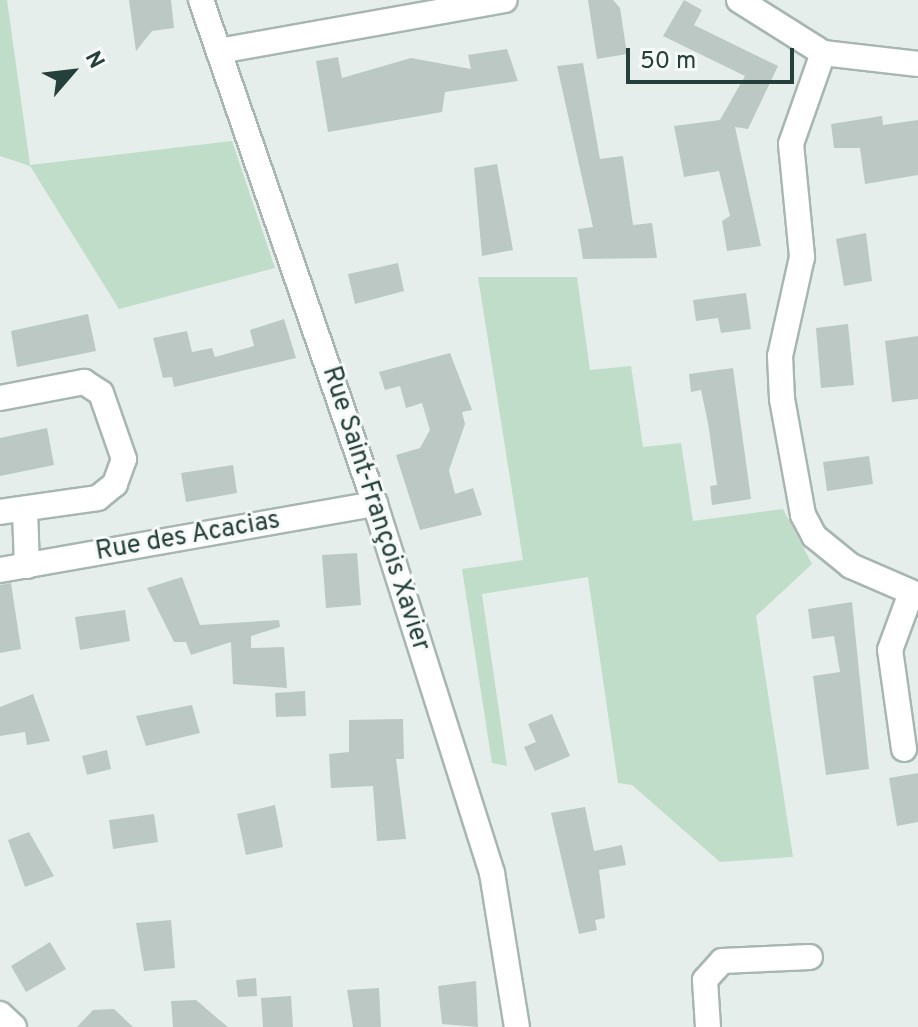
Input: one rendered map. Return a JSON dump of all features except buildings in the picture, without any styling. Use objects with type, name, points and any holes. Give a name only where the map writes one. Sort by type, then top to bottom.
[{"type":"street","name":"Rue Saint-François Xavier","points":[[201,0],[375,504],[492,873],[517,1027]]},
{"type":"street","points":[[219,51],[504,0]]},
{"type":"street","points":[[739,0],[823,53],[918,64]]},
{"type":"street","points":[[823,53],[791,144],[802,257],[780,356],[782,399],[803,515],[814,536],[851,566],[914,594],[890,650],[904,749]]},
{"type":"street","points":[[0,512],[98,498],[115,484],[124,459],[101,393],[84,382],[1,394]]},
{"type":"street","name":"Rue des Acacias","points":[[0,570],[375,504]]},
{"type":"street","points":[[25,510],[27,566]]},
{"type":"street","points":[[708,1027],[705,980],[722,961],[810,957]]},
{"type":"street","points":[[0,1014],[14,1027]]},
{"type":"green space","points":[[0,0],[7,0],[30,165],[232,141],[275,268],[119,309],[30,166],[0,156]]},
{"type":"green space","points":[[478,277],[577,277],[590,370],[631,366],[643,447],[681,443],[693,521],[783,509],[812,564],[756,616],[793,857],[720,862],[632,785],[618,783],[588,577],[482,594],[507,766],[492,763],[462,569],[523,560]]}]
